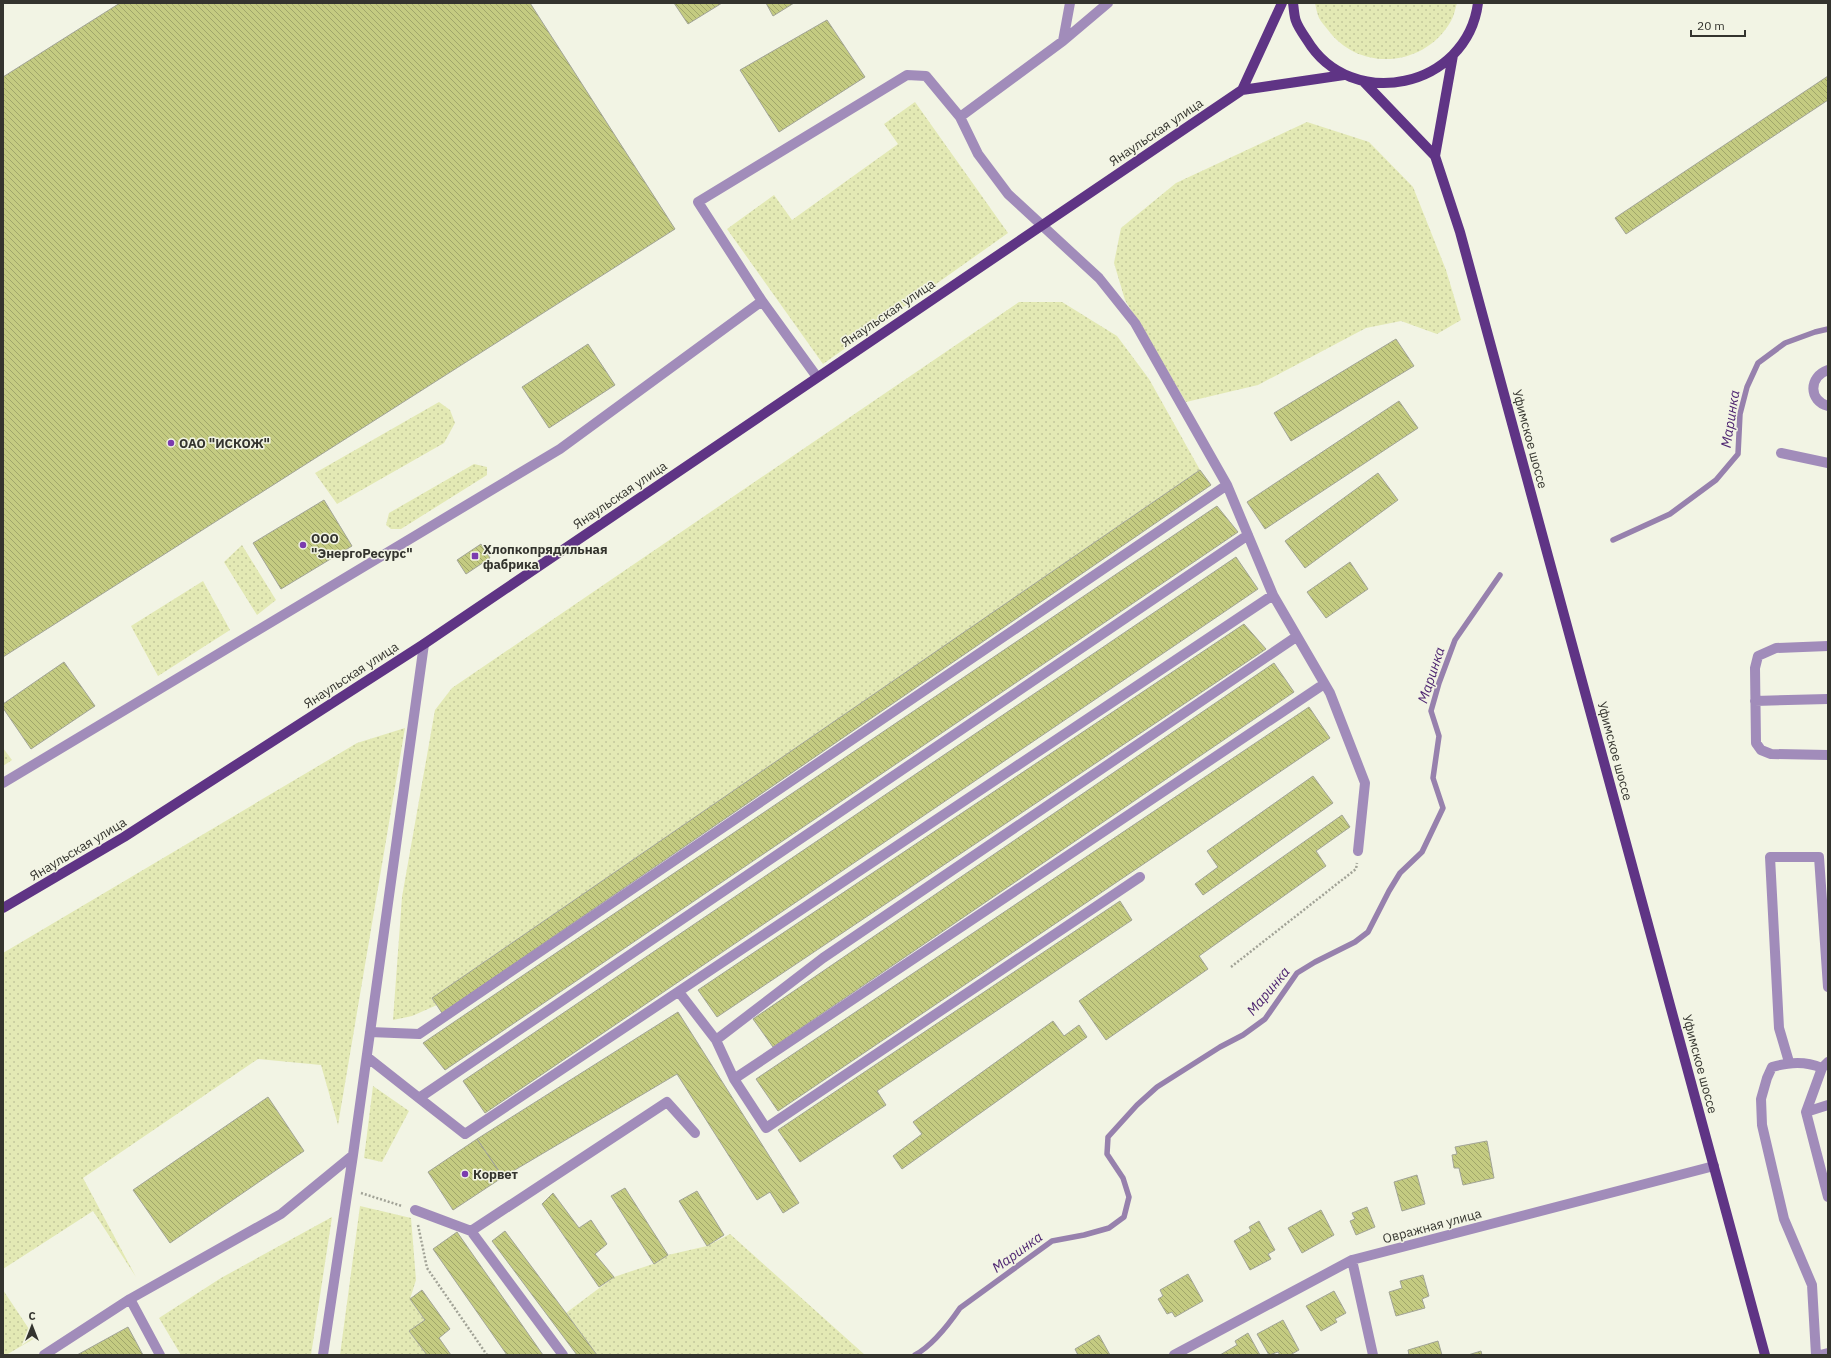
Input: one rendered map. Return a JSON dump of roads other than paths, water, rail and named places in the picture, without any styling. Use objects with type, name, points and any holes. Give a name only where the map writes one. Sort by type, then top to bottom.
[{"type":"main road","points":[[1242,90],[1282,3]]},
{"type":"main road","points":[[1293,3],[1296,22],[1315,53],[1344,75],[1364,82],[1396,84],[1427,74],[1453,55],[1467,36],[1476,14],[1483,3]]},
{"type":"main road","points":[[1476,14],[1478,3]]},
{"type":"main road","points":[[1434,156],[1453,55]]},
{"type":"main road","points":[[1242,90],[1344,75]]},
{"type":"main road","points":[[1364,82],[1434,156]]},
{"type":"main road","name":"Янаульская улица","points":[[3,908],[124,837],[424,644],[1242,90]]},
{"type":"main road","name":"Уфимское шоссе","points":[[1434,156],[1460,232],[1765,1355]]},
{"type":"street","points":[[1063,41],[1070,3]]},
{"type":"street","points":[[960,116],[1063,41],[1108,3]]},
{"type":"street","points":[[817,377],[762,301],[698,202],[907,75],[926,76],[960,116],[978,154],[1008,194],[1099,278],[1135,323],[1227,485],[1273,595],[1296,637],[1330,693],[1365,783],[1358,850]]},
{"type":"street","points":[[3,782],[560,449],[762,301]]},
{"type":"street","points":[[1828,370],[1822,372],[1814,379],[1813,387],[1815,396],[1823,405],[1828,406]]},
{"type":"street","points":[[1781,453],[1828,463]]},
{"type":"street","points":[[370,1032],[420,1034],[1227,485]]},
{"type":"street","points":[[419,1098],[1248,535]]},
{"type":"street","points":[[367,1057],[465,1134],[1273,595]]},
{"type":"street","points":[[716,1040],[824,958],[1296,637]]},
{"type":"street","points":[[323,1355],[367,1057],[424,644]]},
{"type":"street","points":[[1828,646],[1776,648],[1758,656],[1755,668],[1756,743],[1761,750],[1770,754],[1828,755]]},
{"type":"street","points":[[734,1079],[1324,684]]},
{"type":"street","points":[[1755,701],[1828,699]]},
{"type":"street","points":[[1789,1062],[1779,1028],[1770,858],[1819,858],[1828,987]]},
{"type":"street","points":[[679,992],[716,1040],[734,1079],[766,1128],[1140,877]]},
{"type":"street","points":[[1816,1355],[1812,1285],[1784,1219],[1762,1125],[1761,1099],[1772,1067],[1789,1062],[1825,1065],[1806,1112],[1828,1197]]},
{"type":"street","points":[[471,1231],[667,1102],[695,1133]]},
{"type":"street","points":[[1806,1112],[1828,1105]]},
{"type":"street","points":[[44,1355],[130,1299],[281,1214],[353,1155]]},
{"type":"street","name":"Овражная улица","points":[[1174,1355],[1352,1260],[1714,1166]]},
{"type":"street","points":[[415,1210],[471,1231],[563,1355]]},
{"type":"street","points":[[1352,1260],[1373,1355]]},
{"type":"street","points":[[130,1299],[160,1355]]},
{"type":"street","points":[[1820,1355],[1828,1353]]},
{"type":"waterway","name":"Маринка","points":[[1613,540],[1670,514],[1716,480],[1738,454],[1740,414],[1747,387],[1758,363],[1785,343],[1828,329]]},
{"type":"waterway","name":"Маринка","points":[[915,1355],[934,1340],[960,1308],[1052,1241],[1084,1235],[1109,1228],[1124,1217],[1129,1197],[1123,1178],[1107,1154],[1108,1137],[1137,1105],[1157,1087],[1220,1047],[1243,1035],[1265,1019],[1297,973],[1315,962],[1355,942],[1368,932],[1400,873],[1422,852],[1443,808],[1433,778],[1439,736],[1431,711],[1439,683],[1455,640],[1500,575]]},
{"type":"place","name":"ОАО \"ИСКОЖ\"","points":[[171,443]]},
{"type":"place","name":"ООО \"ЭнергоРесурс\"","points":[[303,545]]},
{"type":"place","name":"Хлопкопрядильная фабрика","points":[[475,556]]},
{"type":"place","name":"Корвет","points":[[465,1174]]}]
